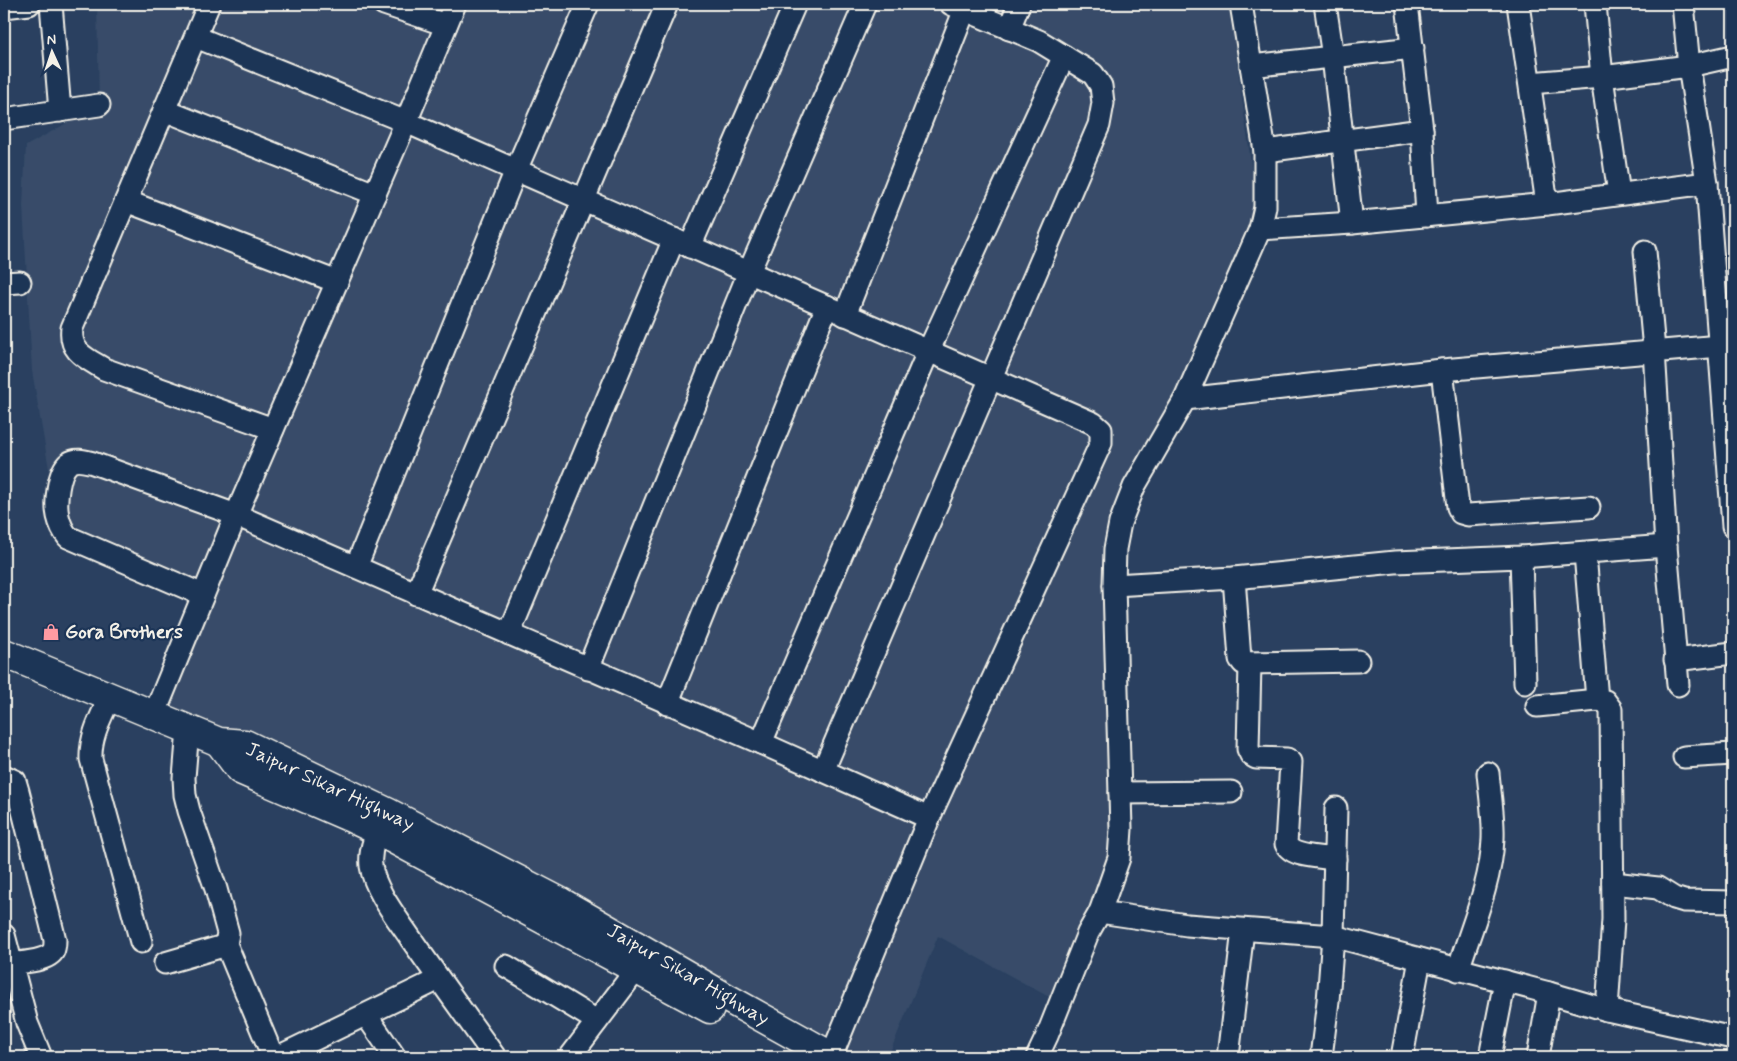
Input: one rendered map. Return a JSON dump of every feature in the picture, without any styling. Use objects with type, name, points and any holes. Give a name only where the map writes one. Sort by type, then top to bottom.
[{"type":"main road","points":[[4,652],[188,730]]},
{"type":"main road","name":"Jaipur Sikar Highway","points":[[188,730],[219,742],[240,770],[351,818],[383,822],[561,902],[832,1057]]},
{"type":"main road","name":"Jaipur Sikar Highway","points":[[383,822],[636,970],[796,1057]]},
{"type":"street","points":[[4,7],[29,4]]},
{"type":"street","points":[[50,4],[60,111]]},
{"type":"street","points":[[209,4],[72,328],[71,338],[74,347],[86,358],[104,369],[273,429]]},
{"type":"street","points":[[384,4],[446,25]]},
{"type":"street","points":[[154,715],[236,515],[455,4]]},
{"type":"street","points":[[356,567],[516,170],[588,4]]},
{"type":"street","points":[[416,594],[667,4]]},
{"type":"street","points":[[509,634],[682,243],[796,4]]},
{"type":"street","points":[[588,669],[749,272],[864,4]]},
{"type":"street","points":[[1009,29],[1019,4]]},
{"type":"street","points":[[1037,1057],[1088,933],[1100,912],[1119,858],[1121,829],[1114,585],[1115,548],[1120,523],[1134,487],[1184,399],[1260,229],[1265,207],[1265,151],[1241,4]]},
{"type":"street","points":[[1325,4],[1352,224]]},
{"type":"street","points":[[1407,4],[1422,130],[1427,216]]},
{"type":"street","points":[[1518,4],[1547,204]]},
{"type":"street","points":[[1595,4],[1602,77],[1619,194]]},
{"type":"street","points":[[1683,4],[1689,66],[1707,183],[1733,526]]},
{"type":"street","points":[[667,704],[836,310],[961,6],[1039,41],[1093,74],[1101,86],[1102,103],[1099,126],[822,771]]},
{"type":"street","points":[[196,37],[406,122],[1093,423],[1101,430],[1101,443],[929,818],[832,1057]]},
{"type":"street","points":[[1251,66],[1413,48]]},
{"type":"street","points":[[761,743],[928,352],[1064,56]]},
{"type":"street","points":[[1530,83],[1602,77],[1689,66],[1733,56]]},
{"type":"street","points":[[4,119],[99,105]]},
{"type":"street","points":[[164,110],[375,194]]},
{"type":"street","points":[[1265,151],[1422,130]]},
{"type":"street","points":[[1260,229],[1352,224],[1547,204],[1707,183]]},
{"type":"street","points":[[126,201],[337,282]]},
{"type":"street","points":[[1645,251],[1678,685]]},
{"type":"street","points":[[1184,399],[1442,370],[1654,350],[1720,346]]},
{"type":"street","points":[[1442,370],[1458,507],[1461,513],[1468,515],[1589,507]]},
{"type":"street","points":[[204,595],[68,538],[62,529],[58,515],[57,494],[61,476],[69,464],[79,460],[93,462],[236,515],[929,818]]},
{"type":"street","points":[[1114,585],[1234,578],[1395,562],[1521,557],[1666,546]]},
{"type":"street","points":[[1584,553],[1597,700]]},
{"type":"street","points":[[1521,557],[1525,683]]},
{"type":"street","points":[[1234,578],[1240,659],[1243,663],[1358,661]]},
{"type":"street","points":[[1675,660],[1733,652]]},
{"type":"street","points":[[1250,663],[1248,749],[1251,755],[1256,758],[1287,759],[1291,762],[1286,844],[1288,849],[1295,853],[1335,859]]},
{"type":"street","points":[[110,697],[94,733],[90,747],[91,759],[141,942]]},
{"type":"street","points":[[1538,706],[1597,700],[1605,701],[1611,709],[1613,919],[1607,1010]]},
{"type":"street","points":[[188,730],[184,778],[189,811],[220,903],[228,933],[226,944],[281,1056],[439,979]]},
{"type":"street","points":[[1684,757],[1733,754]]},
{"type":"street","points":[[1458,970],[1488,878],[1493,838],[1488,773]]},
{"type":"street","points":[[4,776],[14,781],[16,786],[54,940],[54,949],[51,954],[43,958],[11,964]]},
{"type":"street","points":[[1120,793],[1231,792]]},
{"type":"street","points":[[1321,1057],[1333,936],[1336,808]]},
{"type":"street","points":[[383,822],[370,855],[377,883],[389,906],[495,1057]]},
{"type":"street","points":[[1613,883],[1658,888],[1674,898],[1684,901],[1733,902]]},
{"type":"street","points":[[1100,912],[1187,925],[1333,936],[1607,1010],[1733,1038]]},
{"type":"street","points":[[1228,1057],[1243,930]]},
{"type":"street","points":[[4,935],[27,1023],[41,1057]]},
{"type":"street","points":[[165,964],[226,944]]},
{"type":"street","points":[[1402,1057],[1420,959]]},
{"type":"street","points":[[506,966],[597,1021]]},
{"type":"street","points":[[570,1057],[636,970]]},
{"type":"street","points":[[1490,1057],[1505,981]]},
{"type":"street","points":[[1538,1057],[1549,993]]},
{"type":"street","points":[[366,1014],[396,1057]]},
{"type":"shaded area","points":[[97,4],[1229,4],[1260,229],[1120,523],[1119,858],[1060,1003],[938,936],[888,1057],[828,1057],[154,715],[203,595],[57,515],[32,371],[23,205],[26,146],[99,105]]},
{"type":"place","name":"Gora Brothers","points":[[51,632]]}]
